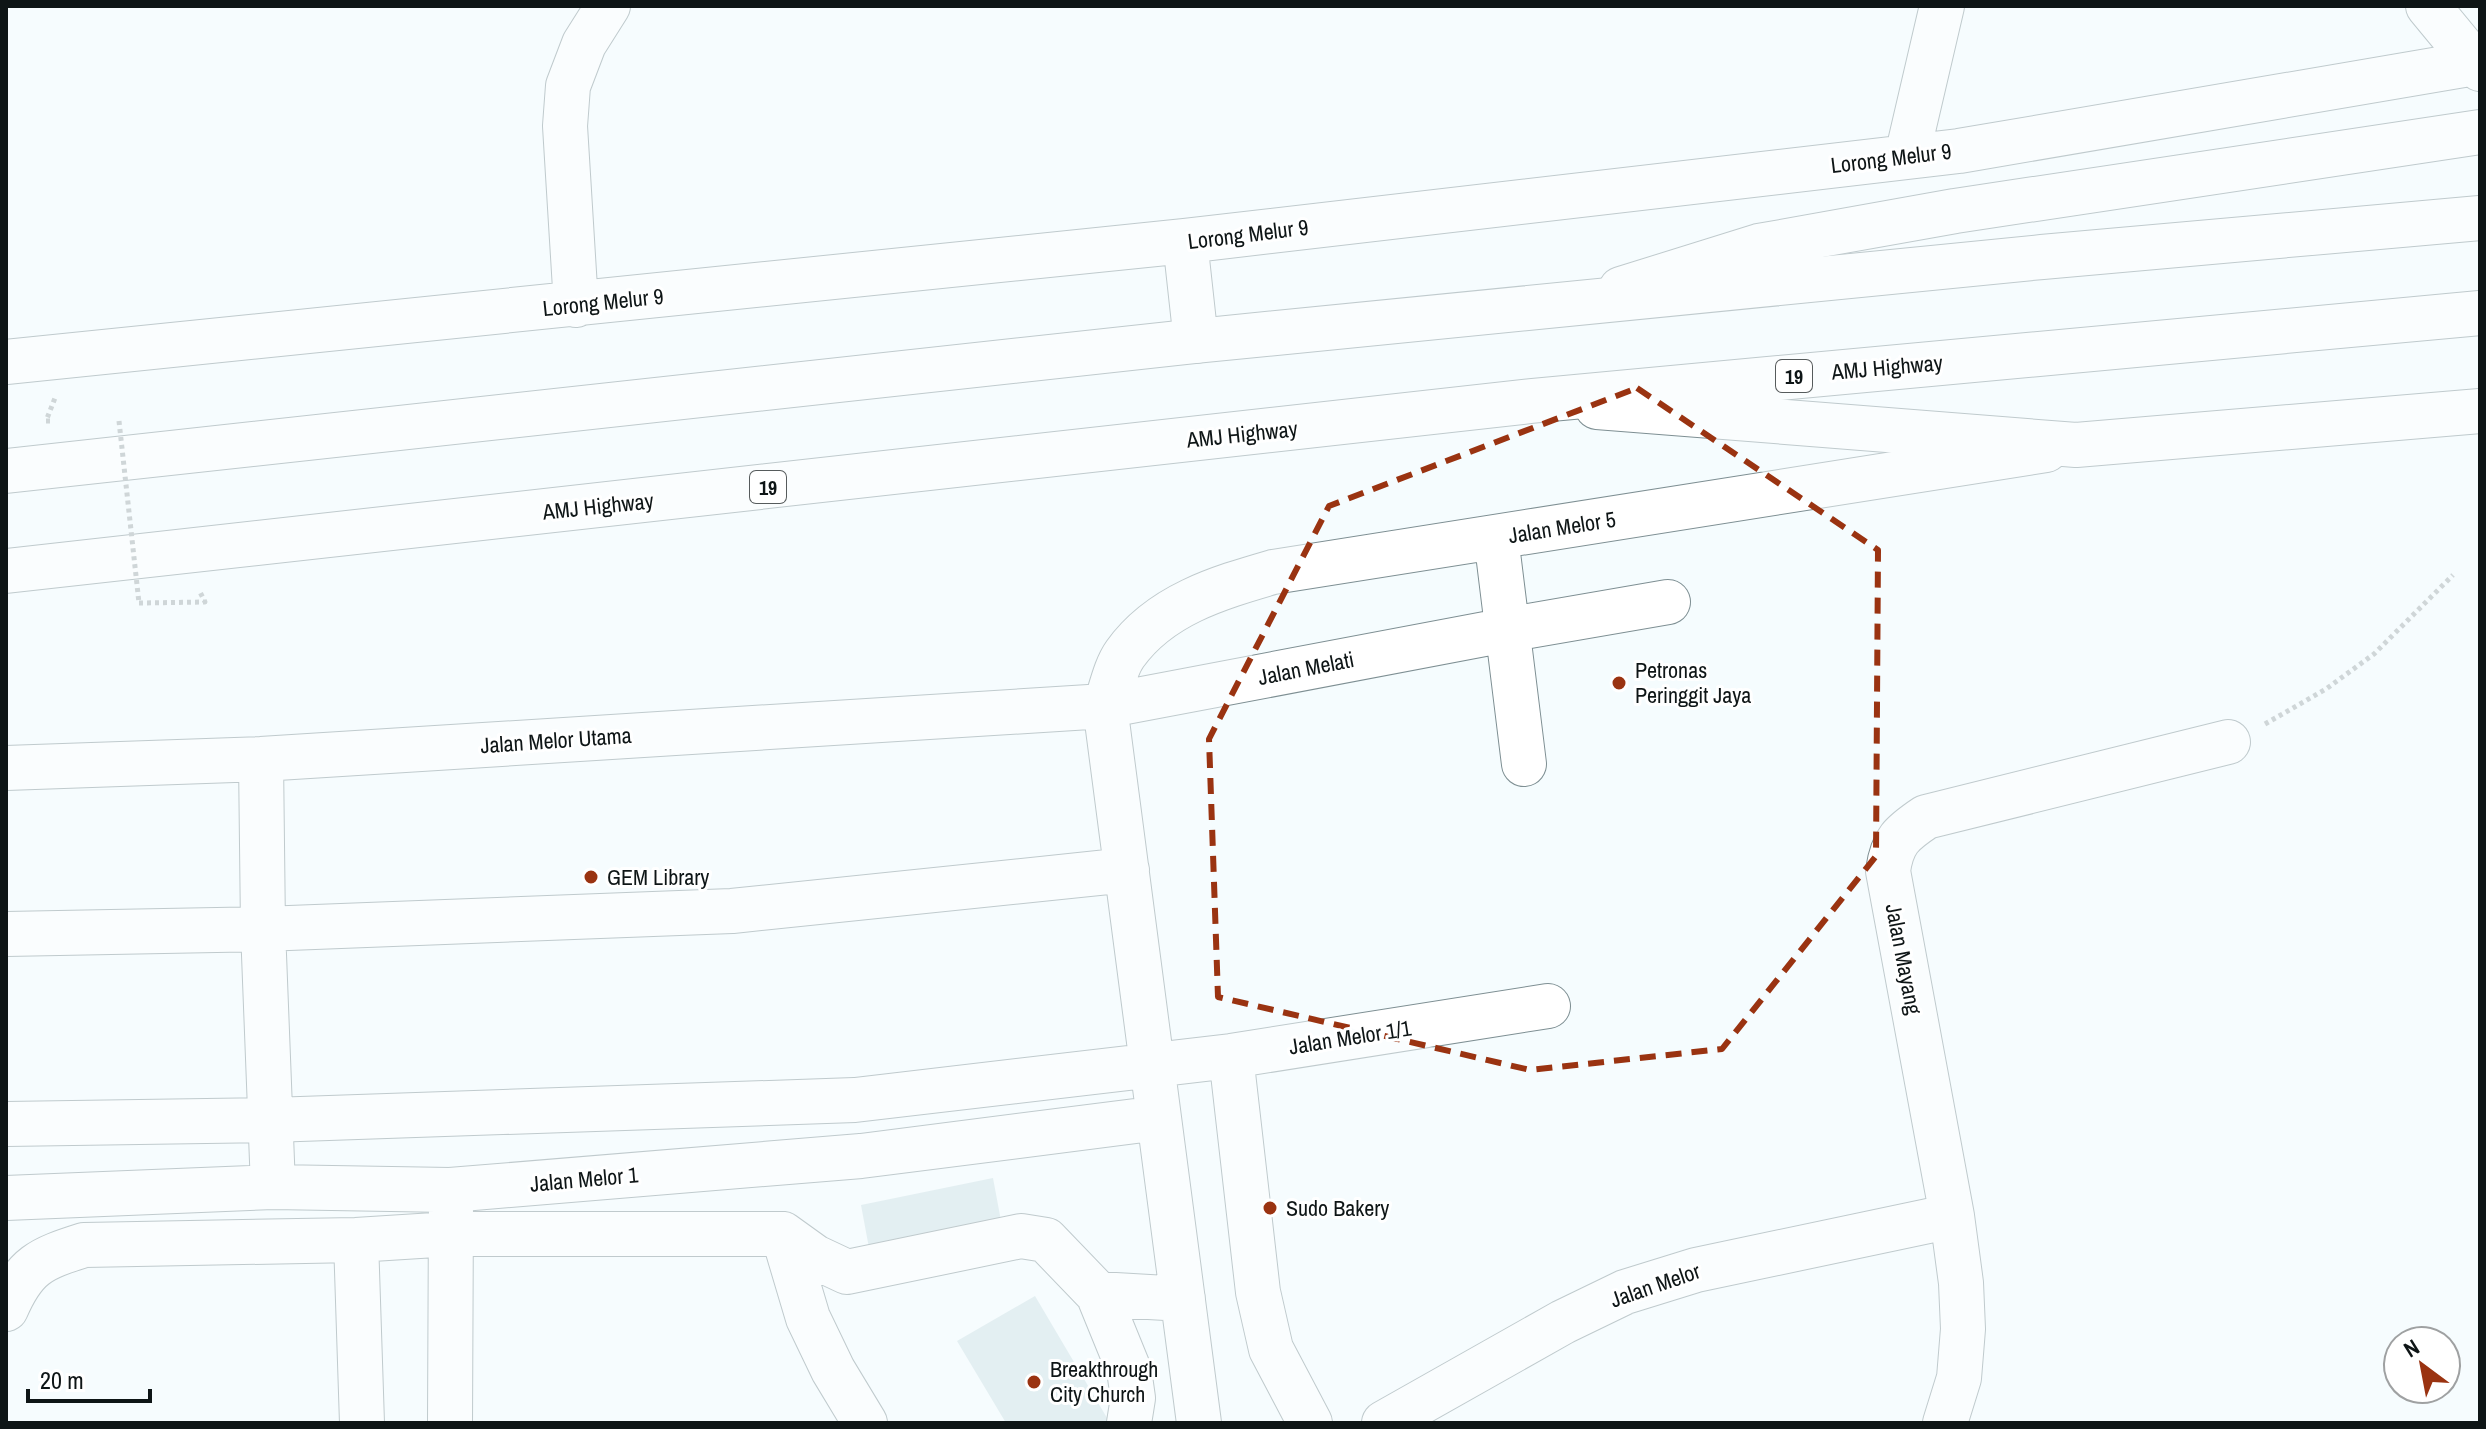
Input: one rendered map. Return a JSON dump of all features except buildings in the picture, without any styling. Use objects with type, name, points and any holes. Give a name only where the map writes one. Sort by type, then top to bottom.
[{"type":"main road","points":[[576,305],[565,126],[568,86],[584,44],[608,6]]},
{"type":"main road","points":[[1907,156],[1942,6]]},
{"type":"main road","points":[[2428,6],[2478,66]]},
{"type":"main road","name":"Lorong Melur 9","points":[[6,362],[1185,241],[1959,151],[2478,66]]},
{"type":"main road","points":[[1576,303],[1759,246],[1955,211],[2480,132]]},
{"type":"main road","points":[[1955,211],[1959,151]]},
{"type":"main road","points":[[6,471],[1196,341],[2042,257],[2480,218]]},
{"type":"main road","points":[[1185,241],[1196,341]]},
{"type":"main road","name":"AMJ Highway","points":[[6,571],[1531,401],[2480,313]]},
{"type":"main road","points":[[1531,401],[2076,445],[2480,411]]},
{"type":"main road","name":"Jalan Melor 5","points":[[1105,706],[1124,656],[1159,618],[1214,589],[1273,572],[2076,445]]},
{"type":"main road","points":[[1496,537],[1524,764]]},
{"type":"main road","name":"Jalan Melati","points":[[1105,706],[1668,602]]},
{"type":"main road","points":[[1105,706],[1199,1423]]},
{"type":"main road","name":"Jalan Melor Utama","points":[[6,768],[261,759],[1105,706]]},
{"type":"main road","name":"Jalan Mayang","points":[[1945,1423],[1959,1378],[1963,1329],[1961,1283],[1952,1216],[1888,871],[1890,852],[1903,832],[1926,817],[2228,742]]},
{"type":"main road","points":[[261,759],[263,929],[273,1187]]},
{"type":"main road","points":[[6,934],[263,929],[732,911],[1127,870]]},
{"type":"main road","name":"Jalan Melor 1/1","points":[[6,1124],[271,1120],[855,1100],[1231,1056],[1548,1006]]},
{"type":"main road","points":[[1231,1056],[1258,1292],[1271,1349],[1310,1423]]},
{"type":"main road","name":"Jalan Melor 1","points":[[6,1198],[273,1187],[450,1190],[861,1156],[1159,1118]]},
{"type":"main road","points":[[450,1190],[450,1423]]},
{"type":"main road","name":"Jalan Melor","points":[[1384,1423],[1429,1410],[1563,1322],[1625,1292],[1696,1270],[1952,1216]]},
{"type":"main road","points":[[6,1309],[18,1283],[45,1258],[84,1245],[356,1240],[451,1234],[783,1234],[815,1257],[847,1272],[1021,1236],[1046,1240],[1098,1294],[1129,1370],[1133,1398],[1129,1423]]},
{"type":"main road","points":[[783,1234],[808,1318],[833,1370],[865,1423]]},
{"type":"main road","points":[[356,1240],[362,1423]]},
{"type":"main road","points":[[1098,1294],[1183,1299]]},
{"type":"path","points":[[61,421],[46,421],[71,355]]},
{"type":"path","points":[[105,421],[119,421],[139,603]]},
{"type":"path","points":[[2228,742],[2271,721],[2350,672],[2374,654],[2453,575]]},
{"type":"highlighted area","points":[[1637,388],[1878,550],[1876,856],[1722,1049],[1530,1070],[1218,997],[1209,739],[1329,506]]},
{"type":"place","name":"Petronas Peringgit Jaya","points":[[1619,683]]},
{"type":"place","name":"GEM Library","points":[[591,877]]},
{"type":"place","name":"Sudo Bakery","points":[[1270,1208]]},
{"type":"place","name":"Breakthrough City Church","points":[[1034,1382]]}]
